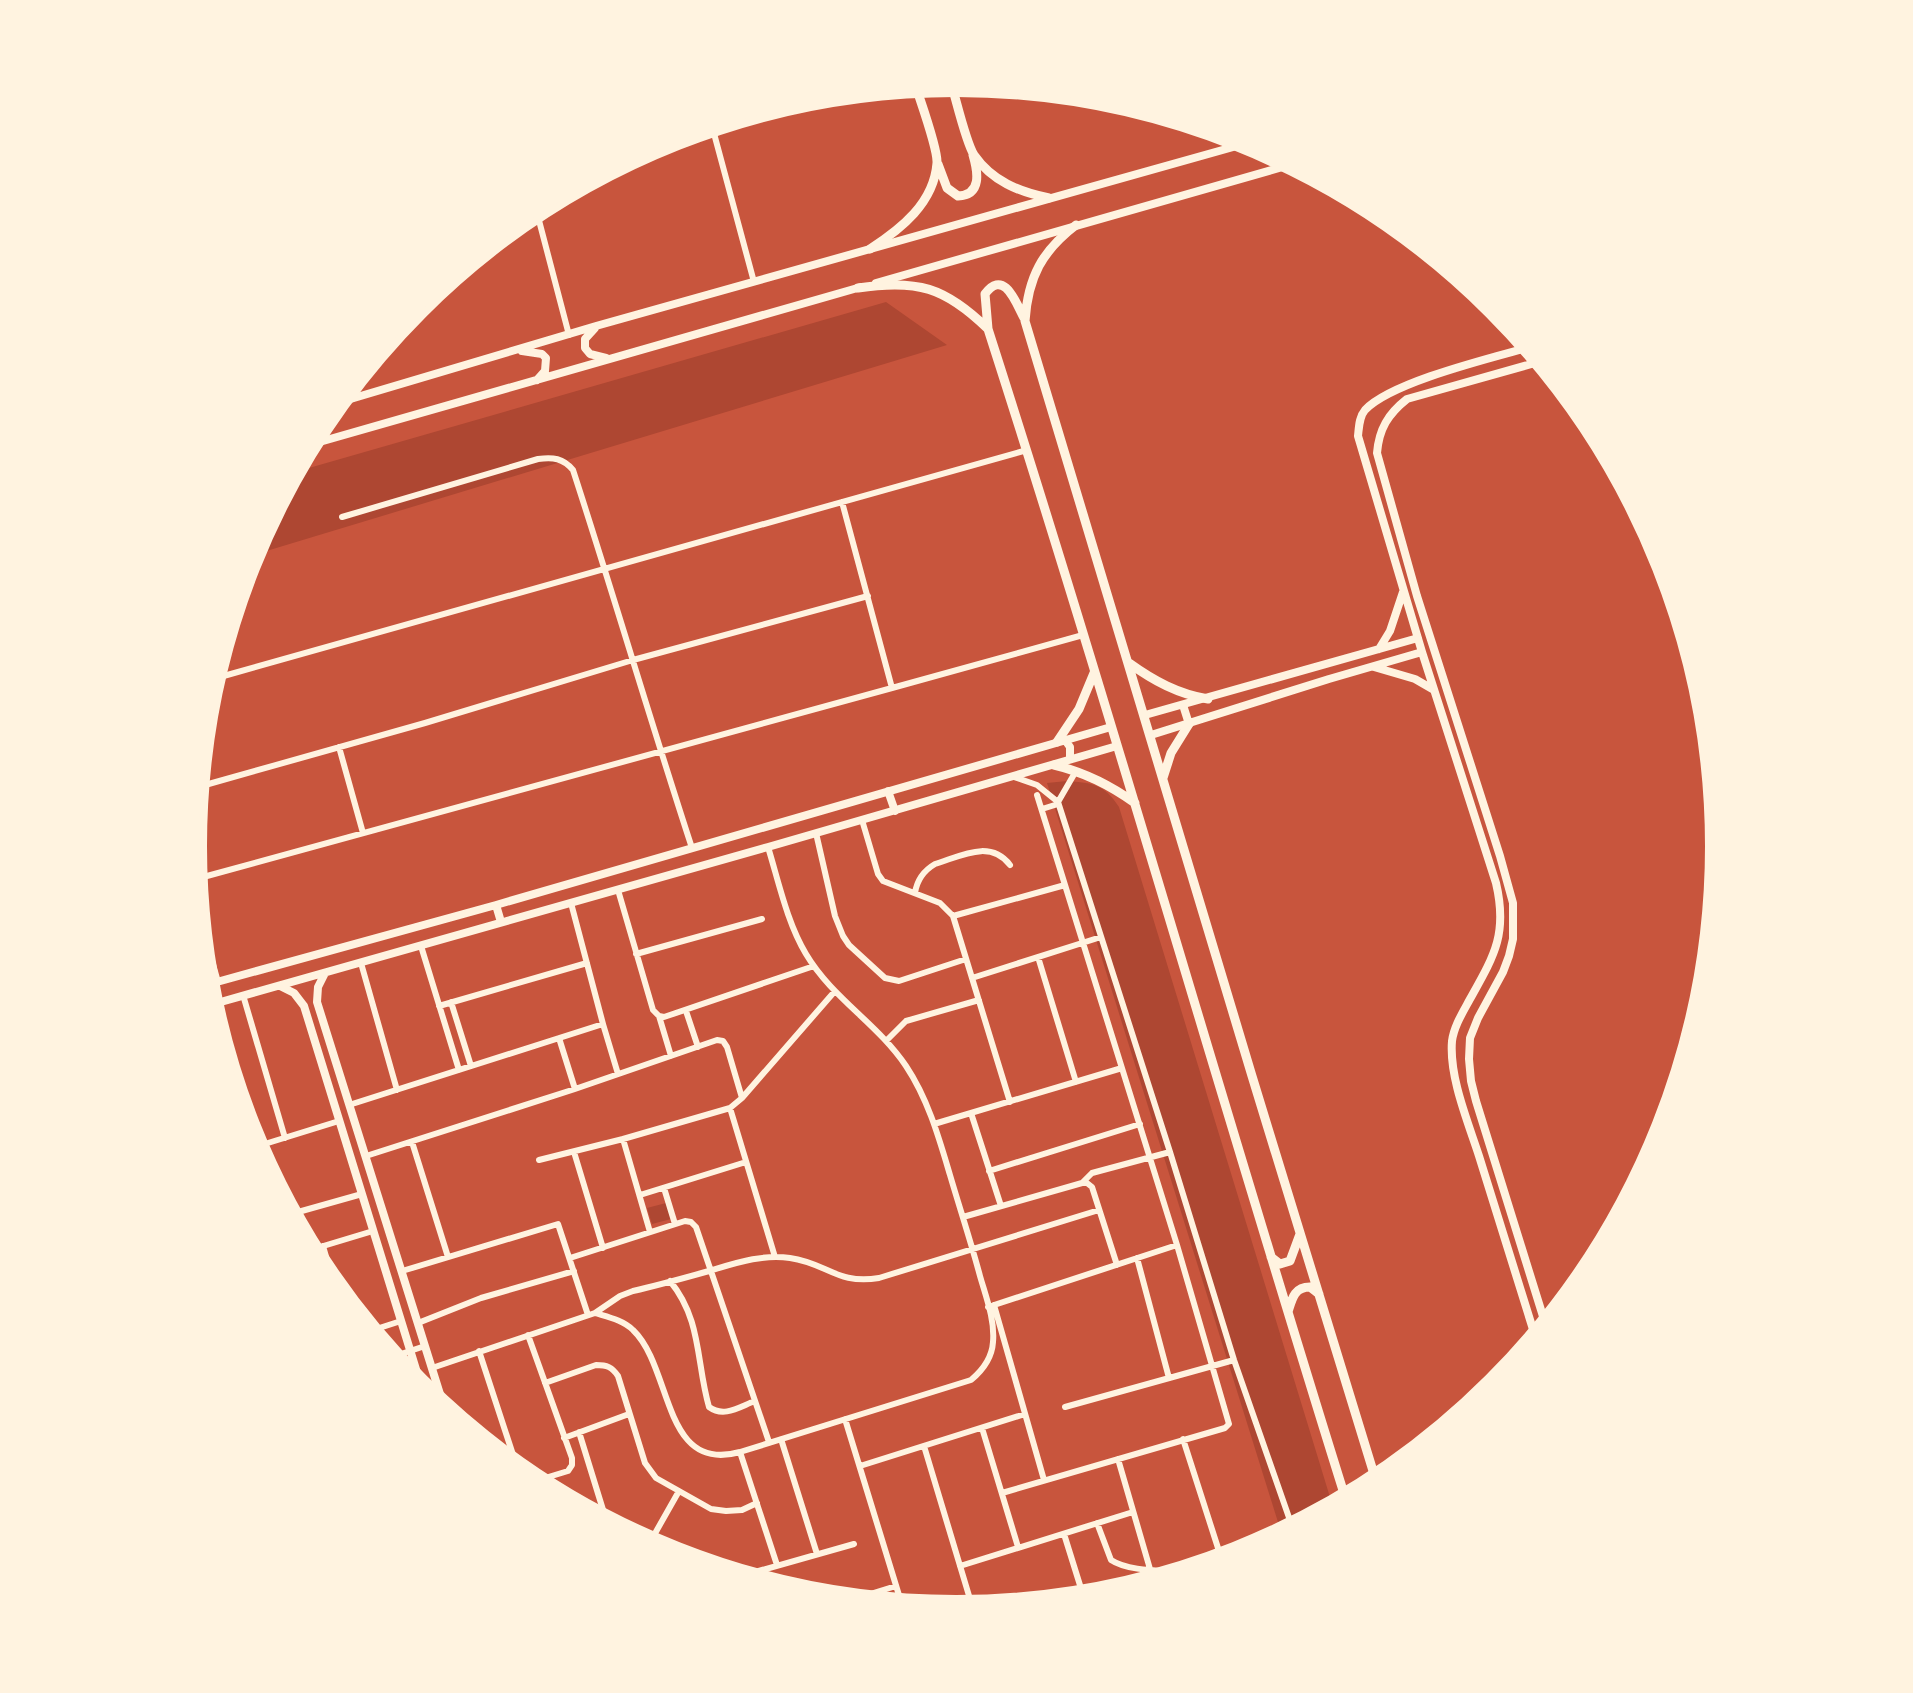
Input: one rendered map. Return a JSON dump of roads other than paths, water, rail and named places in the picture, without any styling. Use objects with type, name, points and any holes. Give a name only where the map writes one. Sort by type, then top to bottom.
[{"type":"main road","points":[[918,95],[937,162],[947,188],[958,196],[965,196],[972,193],[976,187],[978,176],[954,93]]},
{"type":"main road","points":[[972,153],[988,171],[1007,185],[1028,194],[1049,198]]},
{"type":"main road","points":[[870,249],[901,228],[914,214],[933,181],[937,162]]},
{"type":"main road","points":[[1025,321],[1030,284],[1038,266],[1048,250],[1076,225]]},
{"type":"main road","points":[[858,288],[905,284],[942,293],[967,308],[988,329]]},
{"type":"main road","points":[[1344,1492],[1136,803],[988,329],[985,294],[989,288],[996,285],[1009,290],[1025,321],[1374,1474]]},
{"type":"main road","points":[[1129,663],[1162,685],[1181,693],[1208,699]]},
{"type":"main road","points":[[1061,741],[1079,709],[1094,673]]},
{"type":"main road","points":[[1163,781],[1171,753],[1189,724]]},
{"type":"main road","points":[[1054,765],[1076,771],[1111,787],[1136,803]]},
{"type":"main road","points":[[1271,1257],[1280,1264],[1290,1261],[1300,1233]]},
{"type":"main road","points":[[1288,1313],[1294,1294],[1299,1289],[1310,1287],[1319,1294]]},
{"type":"street","points":[[714,133],[753,282]]},
{"type":"street","points":[[351,399],[596,326],[1235,146]]},
{"type":"street","points":[[1273,171],[1279,166]]},
{"type":"street","points":[[322,441],[1283,168]]},
{"type":"street","points":[[539,220],[569,334]]},
{"type":"street","points":[[596,326],[585,339],[585,348],[590,354],[609,358]]},
{"type":"street","points":[[1522,349],[1401,388],[1377,400],[1364,411],[1359,420],[1358,436],[1422,652],[1501,903],[1498,943],[1459,1020],[1452,1040],[1453,1057],[1462,1102],[1533,1330]]},
{"type":"street","points":[[516,350],[531,351],[545,356],[547,362],[544,371],[536,381]]},
{"type":"street","points":[[1534,363],[1407,399],[1394,409],[1384,422],[1378,437],[1377,453],[1417,596],[1513,903],[1513,939],[1509,956],[1470,1038],[1469,1059],[1476,1101],[1544,1318]]},
{"type":"street","points":[[1468,365],[1473,381]]},
{"type":"street","points":[[223,676],[1027,450]]},
{"type":"street","points":[[342,517],[538,459],[560,459],[567,462],[573,470],[605,568],[660,752],[692,848]]},
{"type":"street","points":[[842,502],[892,688]]},
{"type":"street","points":[[1379,649],[1390,631],[1404,591]]},
{"type":"street","points":[[206,785],[633,660],[868,596]]},
{"type":"street","points":[[204,877],[1083,635]]},
{"type":"street","points":[[1145,715],[1418,638]]},
{"type":"street","points":[[1151,735],[1422,652]]},
{"type":"street","points":[[1373,667],[1415,679],[1434,690]]},
{"type":"street","points":[[1183,705],[1189,724]]},
{"type":"street","points":[[211,957],[218,982],[496,905],[1111,727]]},
{"type":"street","points":[[1061,741],[1071,751],[1070,759]]},
{"type":"street","points":[[219,1002],[1117,746]]},
{"type":"street","points":[[339,747],[363,833]]},
{"type":"street","points":[[1042,809],[1058,803],[1076,771]]},
{"type":"street","points":[[1014,777],[1037,785],[1058,803],[1234,1360],[1291,1522]]},
{"type":"street","points":[[888,791],[895,811]]},
{"type":"street","points":[[1002,1493],[1225,1428],[1229,1424],[1178,1245],[1037,795]]},
{"type":"street","points":[[862,820],[878,874],[883,881],[940,903],[953,916],[1010,1102]]},
{"type":"street","points":[[816,833],[835,916],[843,936],[849,945],[885,978],[899,981],[966,959]]},
{"type":"street","points":[[768,847],[792,926],[814,966],[835,991],[887,1040],[907,1066],[922,1094],[934,1124],[1044,1480]]},
{"type":"street","points":[[915,893],[919,879],[928,868],[978,851],[988,850],[997,853],[1005,858],[1010,866]]},
{"type":"street","points":[[953,916],[1065,885]]},
{"type":"street","points":[[618,890],[653,1010],[659,1016],[671,1056]]},
{"type":"street","points":[[571,903],[618,1074]]},
{"type":"street","points":[[496,905],[501,922]]},
{"type":"street","points":[[636,954],[762,919]]},
{"type":"street","points":[[972,978],[1101,937]]},
{"type":"street","points":[[421,946],[459,1070]]},
{"type":"street","points":[[1038,957],[1076,1082]]},
{"type":"street","points":[[361,963],[397,1090]]},
{"type":"street","points":[[439,1006],[587,963]]},
{"type":"street","points":[[659,1016],[664,1017],[686,1011],[814,966]]},
{"type":"street","points":[[325,973],[318,987],[317,1002],[440,1394]]},
{"type":"street","points":[[278,986],[294,993],[304,1006],[416,1371]]},
{"type":"street","points":[[539,1160],[623,1139],[730,1108],[742,1098],[835,991]]},
{"type":"street","points":[[243,995],[285,1138]]},
{"type":"street","points":[[887,1040],[906,1021],[979,999]]},
{"type":"street","points":[[304,1006],[317,1002]]},
{"type":"street","points":[[452,1002],[471,1066]]},
{"type":"street","points":[[686,1011],[698,1047]]},
{"type":"street","points":[[350,1105],[603,1024]]},
{"type":"street","points":[[559,1038],[575,1089]]},
{"type":"street","points":[[366,1156],[575,1089],[717,1040],[727,1045],[742,1098]]},
{"type":"street","points":[[934,1124],[1122,1068]]},
{"type":"street","points":[[730,1108],[775,1257]]},
{"type":"street","points":[[971,1113],[1001,1206]]},
{"type":"street","points":[[264,1144],[339,1121]]},
{"type":"street","points":[[989,1171],[1140,1124]]},
{"type":"street","points":[[623,1139],[650,1232]]},
{"type":"street","points":[[412,1142],[448,1257]]},
{"type":"street","points":[[574,1152],[603,1248]]},
{"type":"street","points":[[963,1217],[1082,1182],[1092,1173],[1170,1152]]},
{"type":"street","points":[[640,1195],[746,1162]]},
{"type":"street","points":[[1082,1182],[1092,1187],[1117,1265]]},
{"type":"street","points":[[664,1188],[675,1224]]},
{"type":"street","points":[[298,1212],[362,1194]]},
{"type":"street","points":[[432,1368],[592,1314],[620,1296],[742,1260],[775,1257],[807,1262],[849,1279],[879,1278],[1099,1210]]},
{"type":"street","points":[[570,1258],[685,1221],[691,1222],[696,1227],[769,1442]]},
{"type":"street","points":[[402,1271],[558,1224],[574,1272],[592,1314]]},
{"type":"street","points":[[319,1247],[373,1231]]},
{"type":"street","points":[[991,1306],[1178,1245]]},
{"type":"street","points":[[323,1246],[327,1260]]},
{"type":"street","points":[[1137,1258],[1169,1378]]},
{"type":"street","points":[[418,1323],[481,1298],[574,1272]]},
{"type":"street","points":[[1518,1283],[1532,1279]]},
{"type":"street","points":[[670,1281],[685,1301],[692,1318],[709,1407],[716,1412],[725,1413],[755,1401]]},
{"type":"street","points":[[397,1306],[411,1301]]},
{"type":"street","points":[[592,1314],[615,1318],[631,1328],[644,1343],[653,1360],[679,1429],[687,1442],[699,1451],[713,1455],[728,1455],[971,1380],[984,1368],[993,1346],[991,1306]]},
{"type":"street","points":[[378,1328],[401,1321]]},
{"type":"street","points":[[528,1335],[572,1458],[572,1465],[568,1471],[546,1478]]},
{"type":"street","points":[[401,1354],[425,1346]]},
{"type":"street","points":[[479,1352],[513,1455]]},
{"type":"street","points":[[1065,1407],[1234,1360]]},
{"type":"street","points":[[545,1383],[596,1365],[605,1365],[613,1369],[618,1376],[645,1463],[656,1478],[711,1509],[742,1510],[757,1503]]},
{"type":"street","points":[[564,1438],[629,1414]]},
{"type":"street","points":[[860,1466],[1025,1414]]},
{"type":"street","points":[[845,1419],[900,1597]]},
{"type":"street","points":[[982,1428],[1018,1547]]},
{"type":"street","points":[[579,1432],[604,1512]]},
{"type":"street","points":[[781,1438],[817,1554]]},
{"type":"street","points":[[1183,1439],[1218,1553]]},
{"type":"street","points":[[924,1446],[971,1599]]},
{"type":"street","points":[[740,1452],[777,1566]]},
{"type":"street","points":[[1118,1459],[1150,1569]]},
{"type":"street","points":[[654,1537],[679,1491]]},
{"type":"street","points":[[960,1566],[1133,1512]]},
{"type":"street","points":[[1097,1523],[1111,1560],[1127,1567],[1165,1570]]},
{"type":"street","points":[[1064,1534],[1081,1590]]},
{"type":"street","points":[[755,1572],[854,1544]]},
{"type":"street","points":[[868,1595],[896,1586]]}]
